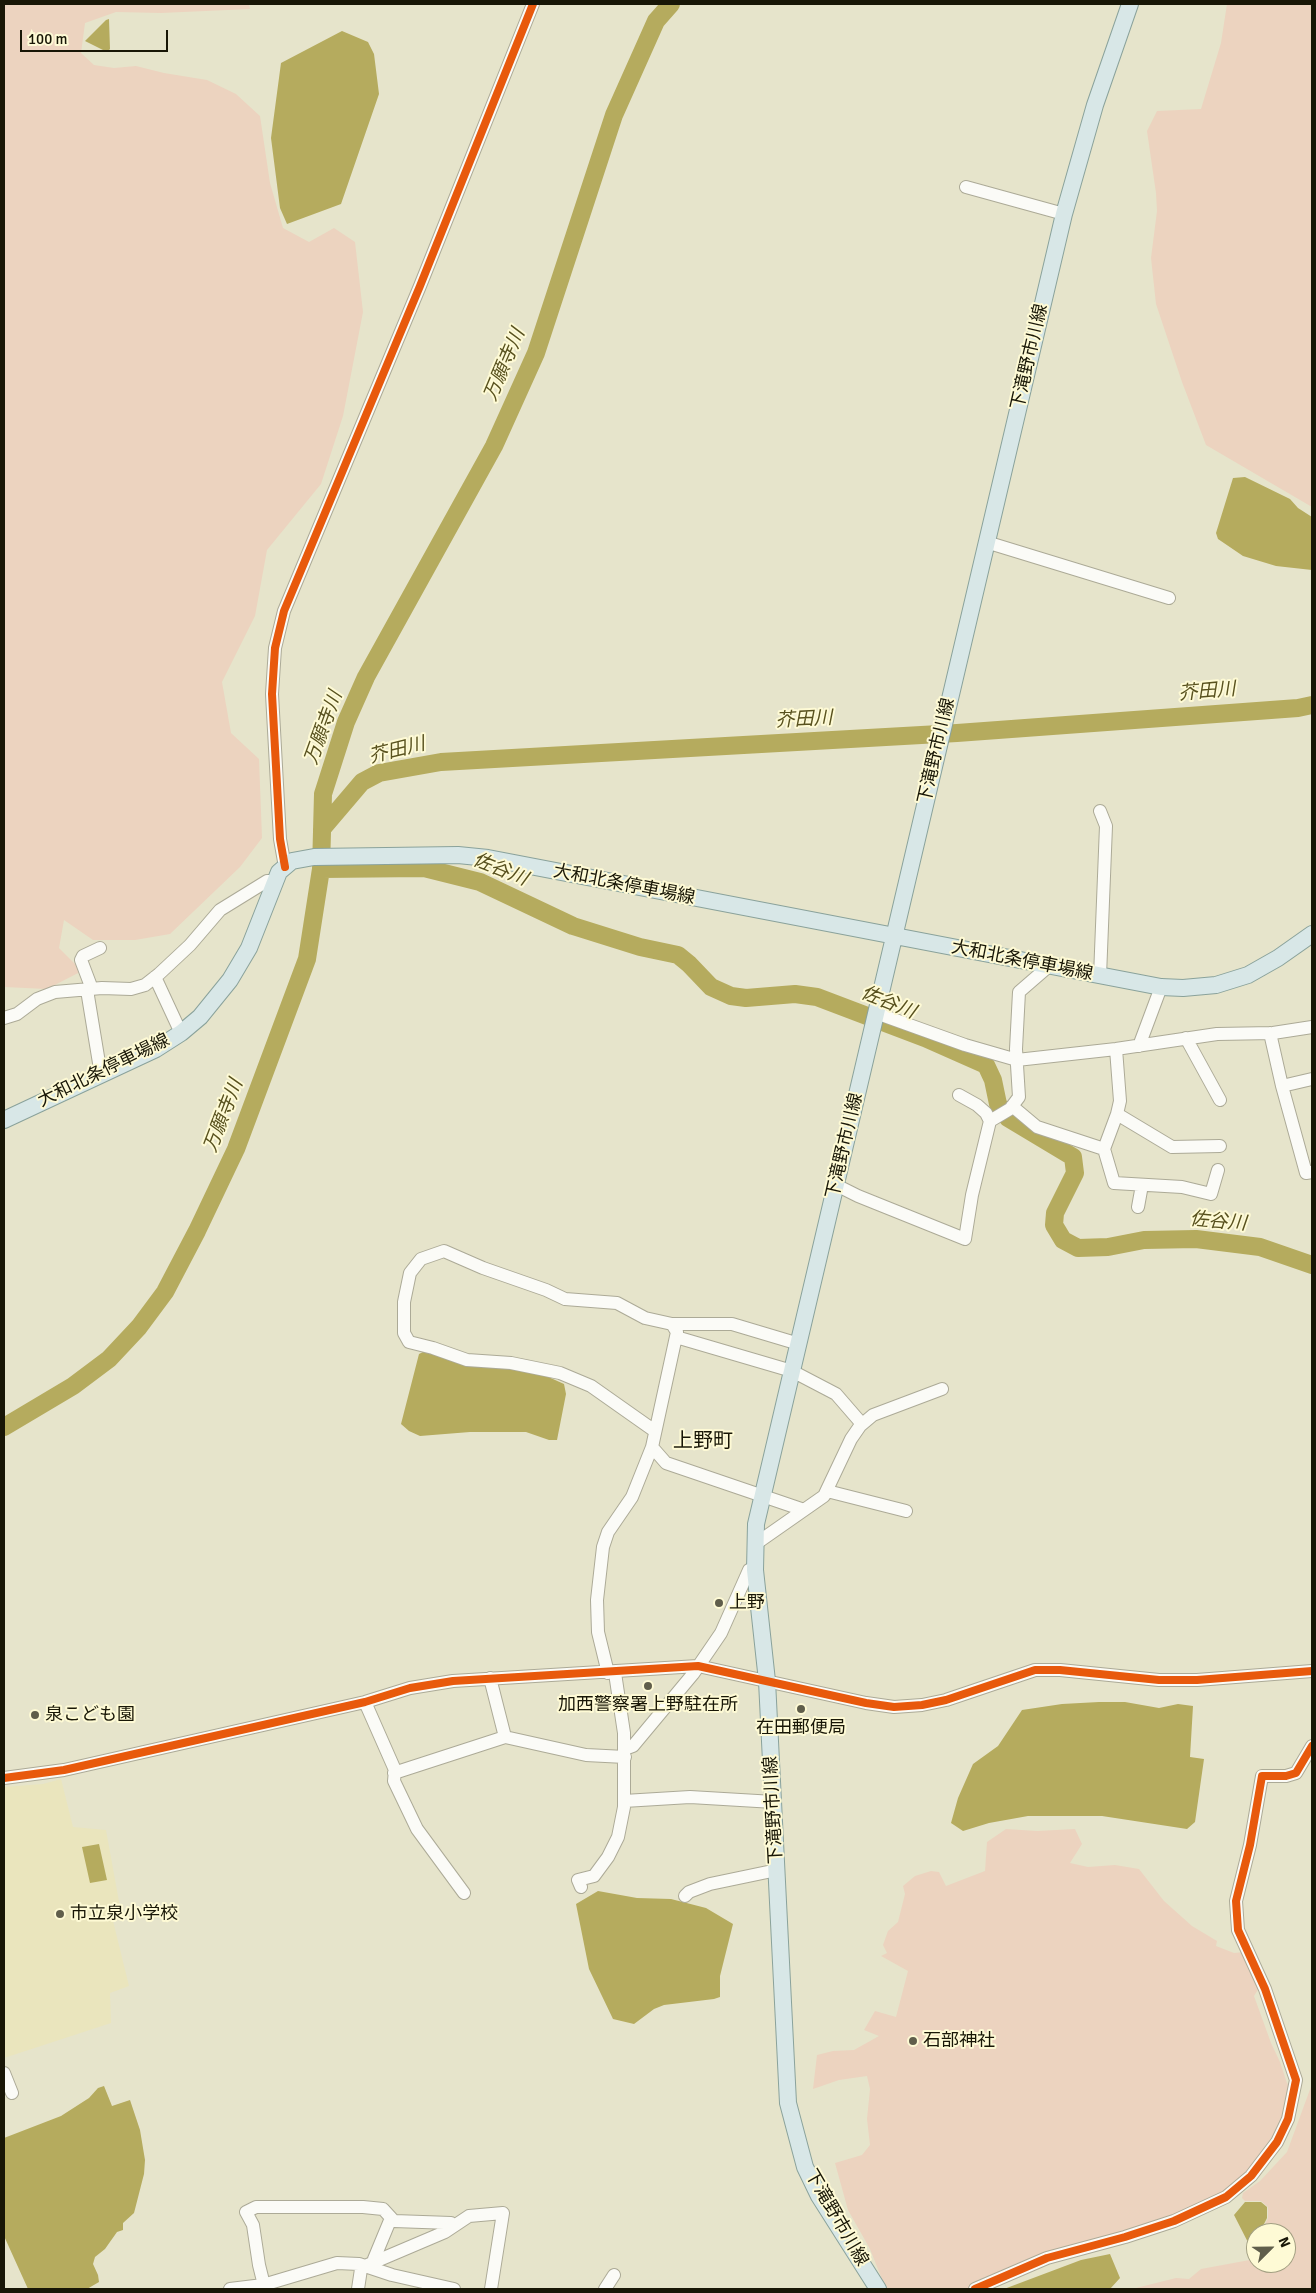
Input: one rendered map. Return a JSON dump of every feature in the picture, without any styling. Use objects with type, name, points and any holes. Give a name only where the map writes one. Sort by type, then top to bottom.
[{"type":"main road","name":"下滝野市川線","points":[[878,2289],[819,2196],[805,2167],[794,2132],[788,2103],[767,1681],[755,1570],[754,1545],[756,1524],[942,726],[1064,214],[1095,105],[1130,4]]},
{"type":"main road","name":"大和北条停車場線","points":[[4,1120],[156,1049],[181,1033],[200,1017],[230,980],[249,948],[275,881],[285,866],[292,861],[314,856],[349,858],[458,855],[488,858],[894,938],[1161,987],[1182,988],[1216,985],[1248,975],[1278,958],[1312,934]]},
{"type":"street","points":[[285,866],[280,839],[272,694],[276,648],[284,611],[420,286],[532,4]]},
{"type":"street","points":[[966,187],[1064,214]]},
{"type":"street","points":[[986,542],[1169,598]]},
{"type":"street","points":[[1100,811],[1106,826],[1100,976]]},
{"type":"street","points":[[4,1018],[17,1014],[37,1000],[55,992],[131,989],[145,985],[190,945],[220,910],[267,881],[275,881]]},
{"type":"street","points":[[100,948],[83,956],[81,960],[89,990],[102,1075]]},
{"type":"street","points":[[990,1121],[1012,1106],[1019,1097],[1017,1060],[1019,992],[1049,966]]},
{"type":"street","points":[[155,978],[181,1033]]},
{"type":"street","points":[[1139,1046],[1161,987]]},
{"type":"street","points":[[875,1019],[1017,1060],[1116,1049],[1217,1034],[1270,1033],[1312,1026]]},
{"type":"street","points":[[1270,1033],[1282,1086],[1306,1173],[1312,1172]]},
{"type":"street","points":[[1186,1038],[1220,1100]]},
{"type":"street","points":[[1116,1049],[1120,1101],[1118,1114],[1104,1149],[1114,1183],[1182,1187],[1211,1194],[1218,1170]]},
{"type":"street","points":[[1282,1086],[1312,1079]]},
{"type":"street","points":[[836,1185],[858,1196],[965,1239],[972,1194],[990,1121],[986,1113],[977,1105],[959,1096]]},
{"type":"street","points":[[1012,1106],[1037,1126],[1104,1149]]},
{"type":"street","points":[[1118,1114],[1172,1147],[1220,1146]]},
{"type":"street","points":[[1138,1207],[1142,1185]]},
{"type":"street","points":[[656,1429],[652,1429],[591,1386],[560,1373],[511,1363],[468,1360],[409,1342],[404,1333],[404,1302],[410,1273],[421,1259],[444,1251],[565,1299],[617,1303],[645,1318],[672,1324],[732,1324],[799,1344]]},
{"type":"street","points":[[581,1887],[578,1880],[594,1876],[608,1857],[618,1837],[624,1801],[624,1733],[612,1673],[598,1632],[597,1600],[603,1547],[608,1532],[632,1497],[652,1447],[677,1332],[672,1324]]},
{"type":"street","points":[[676,1337],[792,1371],[836,1394],[862,1424]]},
{"type":"street","points":[[754,1545],[824,1496],[840,1459],[862,1424],[872,1415],[942,1389]]},
{"type":"street","points":[[652,1447],[666,1463],[804,1510]]},
{"type":"street","points":[[827,1491],[906,1511]]},
{"type":"street","points":[[394,1773],[505,1737],[586,1755],[625,1753],[633,1746],[698,1666],[721,1633],[749,1570],[755,1570]]},
{"type":"street","points":[[4,1778],[64,1770],[365,1702],[410,1688],[453,1681],[612,1673],[698,1666],[866,1703],[894,1707],[922,1705],[946,1700],[1035,1670],[1060,1670],[1159,1680],[1197,1680],[1312,1671]]},
{"type":"street","points":[[490,1678],[505,1737]]},
{"type":"street","points":[[365,1702],[394,1773],[394,1781],[417,1829],[464,1893]]},
{"type":"street","points":[[975,2289],[1046,2258],[1125,2237],[1174,2221],[1226,2197],[1251,2176],[1277,2142],[1288,2119],[1296,2080],[1265,1989],[1238,1930],[1236,1901],[1250,1845],[1262,1776],[1286,1776],[1296,1773],[1312,1746]]},
{"type":"street","points":[[624,1801],[690,1797],[774,1802]]},
{"type":"street","points":[[684,1896],[689,1892],[710,1884],[777,1870]]},
{"type":"street","points":[[4,2073],[12,2093]]},
{"type":"street","points":[[264,2287],[253,2225],[246,2212],[256,2207],[363,2207],[383,2209],[394,2221],[451,2223],[454,2226]]},
{"type":"street","points":[[358,2289],[361,2269],[370,2264],[445,2232],[469,2216],[503,2213],[491,2289]]},
{"type":"street","points":[[370,2264],[374,2260],[391,2218]]},
{"type":"street","points":[[230,2289],[264,2287],[337,2263],[370,2264],[392,2275],[454,2289]]},
{"type":"street","points":[[605,2289],[614,2275]]},
{"type":"shaded area","points":[[4,4],[249,4],[250,9],[161,13],[116,12],[85,23],[81,53],[94,65],[114,68],[136,66],[207,80],[236,94],[260,116],[270,183],[283,228],[309,242],[334,228],[355,242],[363,312],[343,416],[321,484],[267,550],[255,616],[222,682],[231,733],[259,759],[262,838],[240,867],[170,934],[135,940],[93,940],[64,920],[59,948],[82,971],[47,989],[4,987]]},
{"type":"shaded area","points":[[1227,4],[1312,4],[1312,507],[1206,445],[1182,382],[1156,304],[1151,258],[1157,211],[1147,131],[1157,111],[1201,109],[1221,43]]},
{"type":"shaded area","points":[[109,19],[110,49],[107,52],[85,41]]},
{"type":"shaded area","points":[[342,31],[368,42],[374,54],[379,94],[341,204],[287,224],[280,208],[271,138],[281,63]]},
{"type":"shaded area","points":[[1245,477],[1290,499],[1298,508],[1312,517],[1312,570],[1276,566],[1243,556],[1218,539],[1216,533],[1233,478]]},
{"type":"shaded area","points":[[425,1351],[544,1375],[564,1384],[566,1394],[557,1440],[549,1440],[526,1432],[470,1432],[420,1436],[409,1431],[401,1424],[419,1354]]},
{"type":"shaded area","points":[[1125,1702],[1159,1708],[1178,1704],[1193,1706],[1190,1757],[1204,1759],[1195,1822],[1187,1829],[1102,1816],[1028,1816],[989,1823],[963,1831],[951,1823],[958,1798],[973,1764],[998,1746],[1022,1710],[1062,1704]]},
{"type":"shaded area","name":"市立泉小学校","points":[[61,1779],[73,1827],[106,1830],[120,1907],[113,1921],[129,1986],[110,1993],[111,2023],[4,2058],[4,1787],[43,1784]]},
{"type":"shaded area","points":[[1006,1829],[1037,1831],[1075,1829],[1082,1844],[1070,1863],[1088,1867],[1115,1865],[1139,1869],[1164,1901],[1192,1926],[1217,1941],[1216,1946],[1234,1953],[1244,1952],[1261,1985],[1254,1996],[1287,2083],[1292,2088],[1288,2104],[1272,2145],[1228,2192],[1180,2214],[1011,2268],[967,2289],[886,2289],[870,2249],[848,2210],[835,2163],[862,2155],[870,2145],[867,2119],[870,2089],[867,2076],[839,2080],[813,2089],[817,2055],[833,2051],[854,2050],[879,2036],[864,2030],[875,2011],[896,2017],[908,1971],[881,1956],[887,1953],[883,1945],[888,1931],[898,1922],[905,1894],[903,1886],[915,1876],[931,1871],[939,1872],[946,1886],[985,1871],[987,1842]]},
{"type":"shaded area","points":[[99,1844],[107,1880],[90,1883],[82,1847]]},
{"type":"shaded area","points":[[598,1891],[637,1898],[671,1899],[706,1908],[733,1924],[720,1976],[720,1997],[664,2005],[654,2009],[634,2024],[613,2019],[589,1969],[576,1904]]},
{"type":"shaded area","points":[[1312,2084],[1312,2289],[1132,2289],[1176,2278],[1189,2279],[1201,2269],[1246,2261],[1246,2273],[1296,2273],[1296,2223],[1266,2223],[1268,2218],[1268,2207],[1261,2201],[1245,2201],[1242,2198],[1243,2193],[1260,2181],[1287,2152]]},
{"type":"shaded area","points":[[104,2086],[112,2106],[130,2100],[140,2130],[145,2160],[144,2174],[134,2213],[123,2223],[123,2230],[117,2232],[105,2249],[95,2257],[93,2264],[99,2282],[87,2289],[28,2289],[4,2236],[4,2138],[61,2116],[89,2098],[98,2088]]},
{"type":"shaded area","points":[[1245,2202],[1261,2202],[1267,2207],[1267,2218],[1264,2223],[1246,2223],[1246,2238],[1234,2215]]},
{"type":"shaded area","points":[[1110,2254],[1120,2278],[1110,2289],[1004,2289],[1081,2260]]},
{"type":"waterway","name":"万願寺川","points":[[4,1427],[73,1386],[109,1359],[139,1327],[165,1292],[197,1231],[236,1149],[307,959],[321,869],[323,794],[346,722],[366,677],[494,446],[536,353],[614,115],[656,21],[671,4]]},
{"type":"waterway","name":"芥田川","points":[[322,829],[362,782],[379,773],[441,762],[957,733],[1298,708],[1312,705]]},
{"type":"waterway","name":"佐谷川","points":[[321,869],[424,868],[480,882],[573,926],[640,947],[678,955],[711,987],[731,996],[746,998],[795,994],[817,997],[925,1038],[986,1065],[993,1080],[998,1104],[1008,1118],[1073,1157],[1075,1173],[1055,1213],[1054,1225],[1063,1240],[1078,1248],[1108,1247],[1144,1240],[1196,1239],[1260,1247],[1312,1265]]},
{"type":"cycle path","points":[[285,867],[280,839],[272,694],[275,648],[284,611],[420,286],[533,4]]},
{"type":"cycle path","points":[[4,1778],[64,1770],[365,1702],[410,1688],[453,1681],[698,1666],[866,1703],[894,1707],[922,1705],[946,1700],[1035,1670],[1060,1670],[1159,1680],[1197,1680],[1312,1671]]},
{"type":"cycle path","points":[[975,2289],[1047,2258],[1125,2237],[1174,2221],[1226,2197],[1251,2176],[1277,2142],[1288,2119],[1296,2080],[1265,1989],[1238,1930],[1236,1901],[1250,1845],[1262,1776],[1286,1776],[1296,1773],[1312,1746]]},
{"type":"place","name":"上野","points":[[719,1603]]},
{"type":"place","name":"加西警察署上野駐在所","points":[[648,1686]]},
{"type":"place","name":"在田郵便局","points":[[801,1709]]},
{"type":"place","name":"泉こども園","points":[[35,1715]]},
{"type":"place","name":"市立泉小学校","points":[[60,1914]]},
{"type":"place","name":"石部神社","points":[[913,2041]]},
{"type":"district","name":"上野町","points":[[703,1442]]}]
